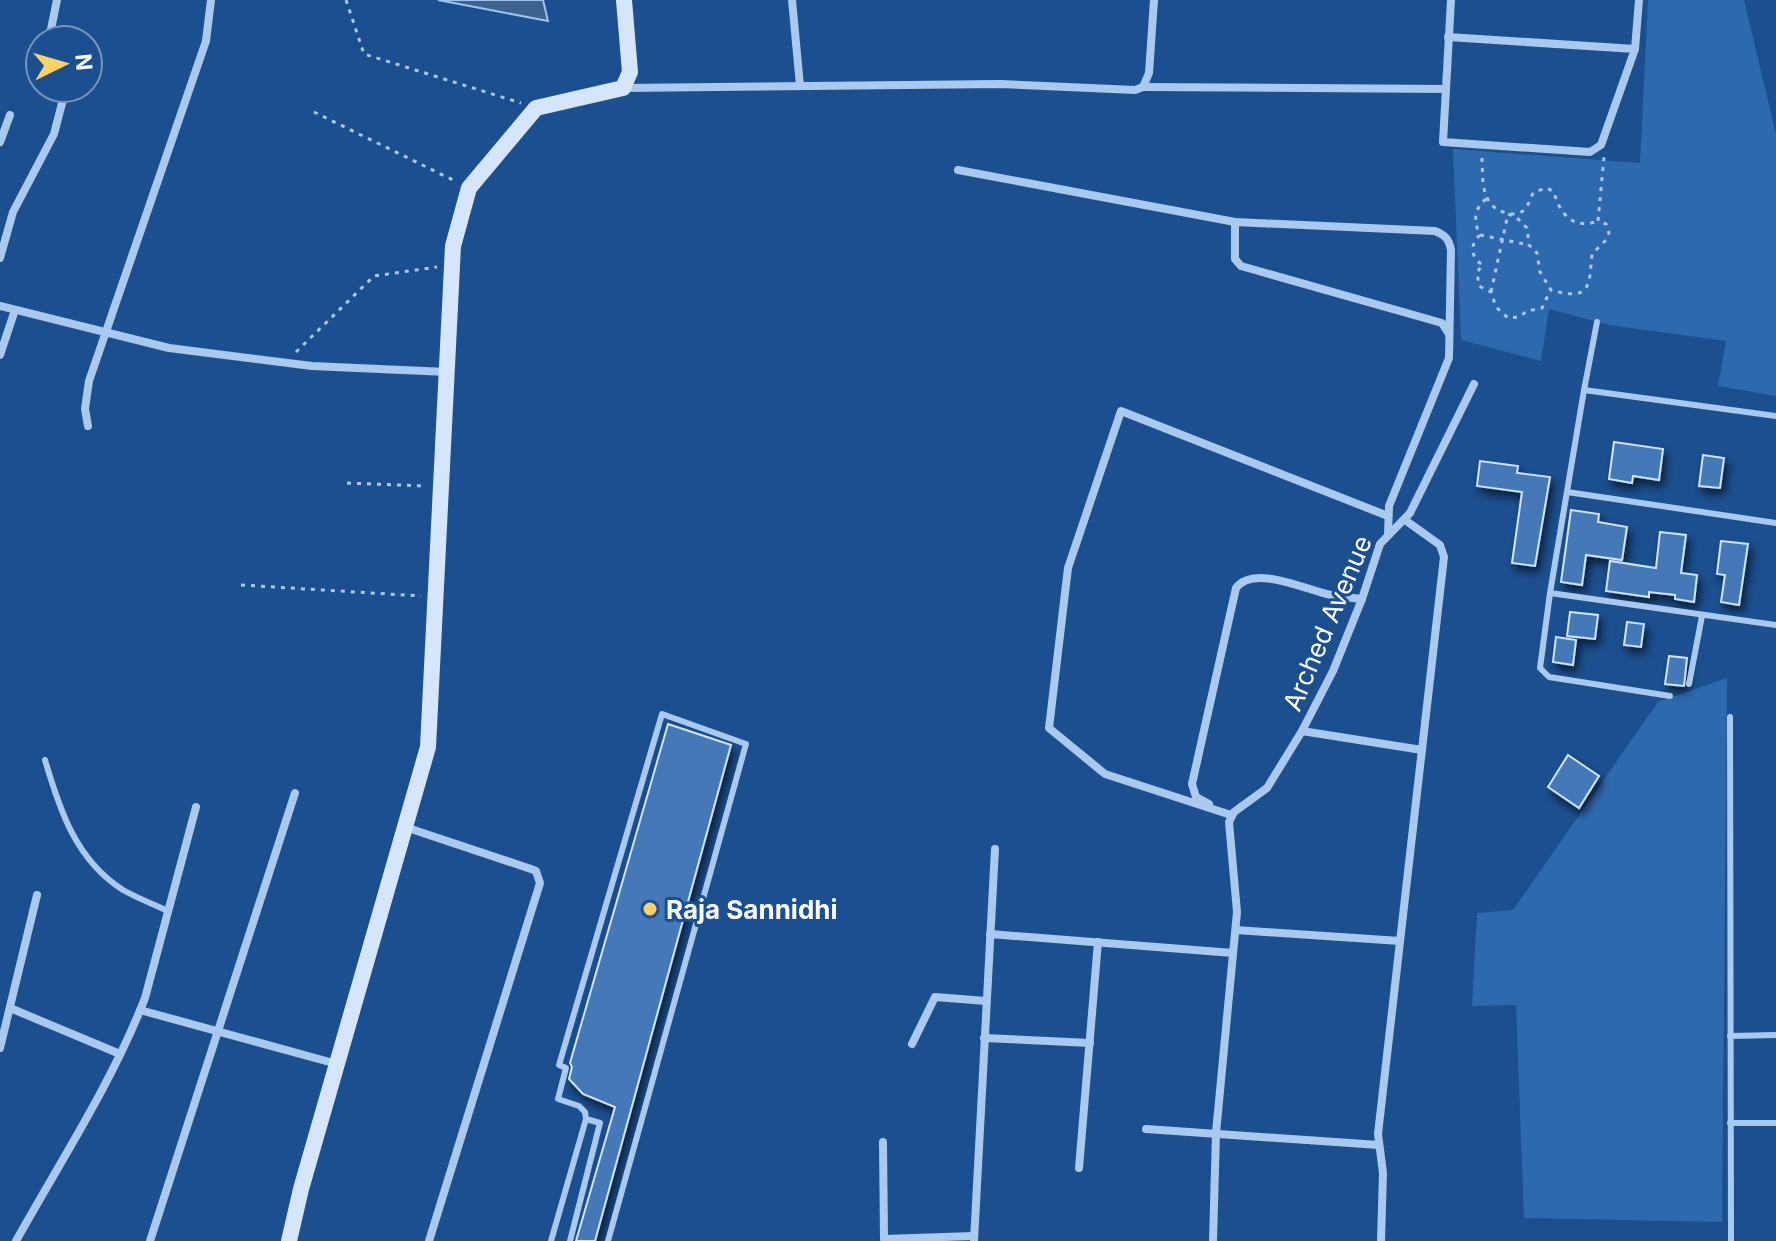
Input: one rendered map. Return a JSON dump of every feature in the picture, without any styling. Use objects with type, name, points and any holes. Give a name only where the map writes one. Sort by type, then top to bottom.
[{"type":"street","points":[[52,24],[57,0]]},
{"type":"street","points":[[88,426],[87,392],[206,41],[211,0]]},
{"type":"street","points":[[623,88],[630,72],[624,0]]},
{"type":"street","points":[[792,0],[800,86]]},
{"type":"street","points":[[1143,87],[1149,73],[1154,0]]},
{"type":"street","points":[[1451,0],[1443,142],[1590,152],[1601,145],[1635,49],[1639,0]]},
{"type":"street","points":[[1448,37],[1635,49]]},
{"type":"street","points":[[289,1241],[301,1189],[428,747],[453,246],[469,188],[536,108],[623,88],[1001,84],[1135,90],[1143,87],[1446,89]]},
{"type":"street","points":[[0,258],[13,212],[54,134],[62,104]]},
{"type":"street","points":[[0,142],[10,115]]},
{"type":"street","points":[[958,170],[1235,222],[1235,259],[1241,266],[1442,323],[1451,339]]},
{"type":"street","name":"Arched Avenue","points":[[1231,815],[1267,788],[1302,731],[1333,671],[1380,544],[1388,535],[1388,516],[1449,358],[1451,339],[1451,250],[1443,234],[1435,231],[1235,222]]},
{"type":"street","points":[[0,306],[169,348],[286,362],[447,372]]},
{"type":"street","points":[[0,355],[15,310]]},
{"type":"street","points":[[1388,535],[1405,520],[1474,384]]},
{"type":"street","points":[[1231,815],[1105,774],[1049,728],[1068,568],[1121,411],[1388,516]]},
{"type":"street","points":[[1381,1241],[1383,1173],[1379,1145],[1444,557],[1440,545],[1405,520]]},
{"type":"street","points":[[1231,815],[1196,797],[1192,784],[1236,588],[1247,579],[1264,578],[1331,596],[1362,599]]},
{"type":"street","points":[[1302,731],[1422,750]]},
{"type":"street","points":[[150,1241],[295,793]]},
{"type":"street","points":[[16,1241],[120,1054],[140,1010],[196,807]]},
{"type":"street","points":[[1213,1241],[1216,1133],[1237,912],[1229,822],[1231,815]]},
{"type":"street","points":[[405,827],[536,871],[540,883],[429,1241]]},
{"type":"street","points":[[883,1142],[884,1239],[974,1239],[995,849]]},
{"type":"street","points":[[0,1048],[37,895]]},
{"type":"street","points":[[1236,930],[1400,941]]},
{"type":"street","points":[[990,934],[1233,953]]},
{"type":"street","points":[[1079,1168],[1098,942]]},
{"type":"street","points":[[912,1044],[935,997],[986,1001]]},
{"type":"street","points":[[10,1008],[120,1054]]},
{"type":"street","points":[[140,1010],[337,1064]]},
{"type":"street","points":[[984,1038],[1090,1043]]},
{"type":"street","points":[[1146,1129],[1379,1145]]},
{"type":"lane","points":[[1597,322],[1540,661],[1543,674],[1670,696]]},
{"type":"lane","points":[[1584,390],[1776,416]]},
{"type":"lane","points":[[1567,492],[1776,523]]},
{"type":"lane","points":[[1550,593],[1776,625]]},
{"type":"lane","points":[[1689,684],[1702,616]]},
{"type":"lane","points":[[551,1241],[586,1119],[585,1112],[579,1106],[558,1099],[566,1068],[559,1065],[662,714],[746,744],[608,1241]]},
{"type":"lane","points":[[1730,717],[1731,1241]]},
{"type":"lane","points":[[45,760],[59,807],[75,841],[93,866],[125,891],[168,911]]},
{"type":"lane","points":[[1730,1036],[1776,1035]]},
{"type":"lane","points":[[570,1241],[600,1123],[586,1119]]},
{"type":"lane","points":[[1730,1123],[1776,1123]]},
{"type":"path","points":[[346,0],[364,54],[536,108]]},
{"type":"path","points":[[314,112],[469,188]]},
{"type":"path","points":[[1598,221],[1606,131]]},
{"type":"path","points":[[1481,145],[1486,199],[1494,207],[1516,217],[1527,228],[1529,245]]},
{"type":"path","points":[[1508,214],[1523,211],[1534,192],[1547,188],[1554,192],[1562,212],[1571,221],[1606,224],[1609,233],[1592,254],[1593,271],[1582,292],[1551,290]]},
{"type":"path","points":[[1486,199],[1476,213],[1476,228],[1480,235],[1529,245],[1537,253],[1540,272],[1551,290]]},
{"type":"path","points":[[1508,214],[1491,292],[1501,313],[1513,318],[1542,308],[1551,290]]},
{"type":"path","points":[[1480,235],[1472,250],[1483,265],[1477,272],[1477,282],[1482,290],[1491,292]]},
{"type":"path","points":[[286,362],[374,276],[452,264]]},
{"type":"path","points":[[347,483],[442,486]]},
{"type":"path","points":[[241,585],[437,597]]},
{"type":"shaded area","points":[[438,0],[543,0],[548,21]]},
{"type":"shaded area","points":[[1648,0],[1744,0],[1776,134],[1776,396],[1718,386],[1726,341],[1609,325],[1549,309],[1541,361],[1461,340],[1453,149],[1640,163]]},
{"type":"shaded area","points":[[1727,678],[1722,1222],[1524,1218],[1516,1005],[1472,1006],[1477,913],[1513,910],[1658,702]]},
{"type":"building","points":[[1614,442],[1663,449],[1659,480],[1633,476],[1632,483],[1609,479]]},
{"type":"building","points":[[1703,455],[1724,458],[1720,488],[1699,486]]},
{"type":"building","points":[[1480,461],[1518,466],[1517,473],[1550,477],[1535,566],[1512,563],[1522,492],[1477,486]]},
{"type":"building","points":[[1571,510],[1599,514],[1598,522],[1627,527],[1622,560],[1586,555],[1582,585],[1561,582]]},
{"type":"building","points":[[1660,532],[1686,535],[1681,573],[1697,575],[1694,602],[1675,599],[1675,595],[1649,592],[1649,597],[1606,591],[1610,561],[1656,568]]},
{"type":"building","points":[[1721,541],[1748,544],[1739,605],[1721,602],[1725,575],[1717,574]]},
{"type":"building","points":[[1570,612],[1598,615],[1595,639],[1567,636]]},
{"type":"building","points":[[1627,622],[1644,624],[1641,647],[1624,645]]},
{"type":"building","points":[[1556,637],[1576,640],[1573,665],[1553,662]]},
{"type":"building","points":[[1669,656],[1687,658],[1684,686],[1665,684]]},
{"type":"building","name":"Raja Sannidhi","points":[[668,724],[731,745],[595,1241],[576,1241],[615,1107],[583,1094],[569,1079],[570,1063]]},
{"type":"building","points":[[1568,755],[1599,776],[1579,808],[1548,787]]},
{"type":"place","name":"Raja Sannidhi","points":[[650,909]]}]
